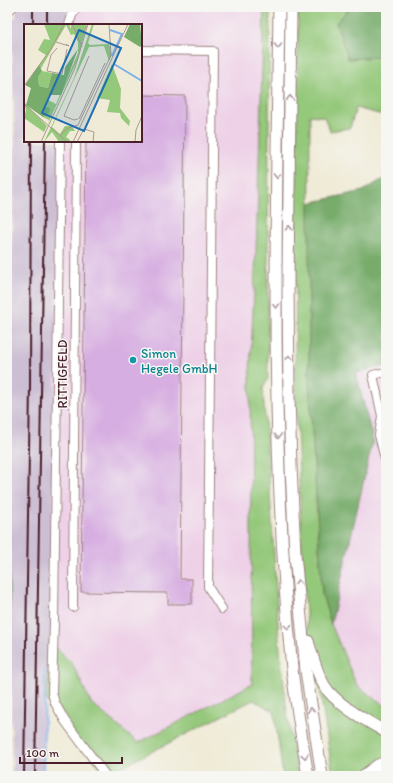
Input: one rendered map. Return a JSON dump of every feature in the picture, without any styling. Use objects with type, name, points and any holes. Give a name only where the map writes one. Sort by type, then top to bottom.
[{"type":"highway","points":[[278,7],[276,357],[282,550],[292,671],[308,776]]},
{"type":"highway","points":[[291,7],[288,281],[289,397],[295,554],[306,672],[322,776]]},
{"type":"highway","points":[[301,621],[315,666],[324,685],[335,698],[352,711],[386,732]]},
{"type":"highway","points":[[364,776],[378,765],[386,762]]},
{"type":"street","points":[[7,12],[13,7]]},
{"type":"street","points":[[69,24],[72,15],[78,7]]},
{"type":"street","points":[[142,50],[213,51],[208,587],[222,609]]},
{"type":"street","points":[[60,142],[52,693],[55,703],[65,721],[106,776]]},
{"type":"street","name":"RITTIGFELD","points":[[73,607],[76,142]]},
{"type":"street","points":[[386,372],[373,375],[382,416],[379,435],[386,463]]},
{"type":"shaded area","points":[[16,7],[76,7],[63,24],[24,24],[24,142],[59,142],[51,642],[46,700],[43,776],[12,776],[7,384],[15,141],[11,17],[16,18]]},
{"type":"shaded area","points":[[76,7],[264,7],[256,252],[250,371],[252,684],[138,743],[91,703],[73,665],[51,642],[59,142],[142,142],[142,24],[63,24]]},
{"type":"shaded area","points":[[386,366],[386,706],[357,686],[331,624],[373,440],[356,373]]},
{"type":"green space","points":[[264,7],[270,7],[268,379],[263,388],[279,640],[287,713],[298,776],[283,776],[274,711],[253,700],[106,775],[46,700],[51,642],[73,665],[91,703],[138,743],[252,684],[250,371],[256,252]]},
{"type":"green space","points":[[298,7],[350,7],[336,23],[381,57],[386,82],[386,116],[356,108],[350,128],[330,131],[324,117],[310,115],[309,381],[322,594],[331,624],[357,686],[386,706],[386,776],[333,776],[319,685],[307,630],[302,551],[295,380]]},
{"type":"green space","points":[[350,7],[386,7],[386,82],[381,57],[348,59],[336,23]]},
{"type":"green space","points":[[386,177],[386,366],[356,373],[373,440],[331,624],[322,594],[309,381],[309,203],[363,191]]},
{"type":"green space","points":[[9,312],[7,384],[7,313]]},
{"type":"green space","points":[[7,397],[10,625],[7,623]]},
{"type":"building","name":"Simon Hegele GmbH","points":[[142,95],[185,96],[180,579],[192,579],[192,604],[168,604],[168,593],[81,592],[86,142],[142,142]]},
{"type":"waterway","points":[[43,776],[45,670]]},
{"type":"railway","points":[[33,7],[33,24]]},
{"type":"railway","points":[[47,7],[47,24]]},
{"type":"railway","points":[[24,776],[30,386],[31,142]]},
{"type":"railway","points":[[35,776],[45,142]]},
{"type":"place","name":"Simon Hegele GmbH","points":[[133,360]]}]
